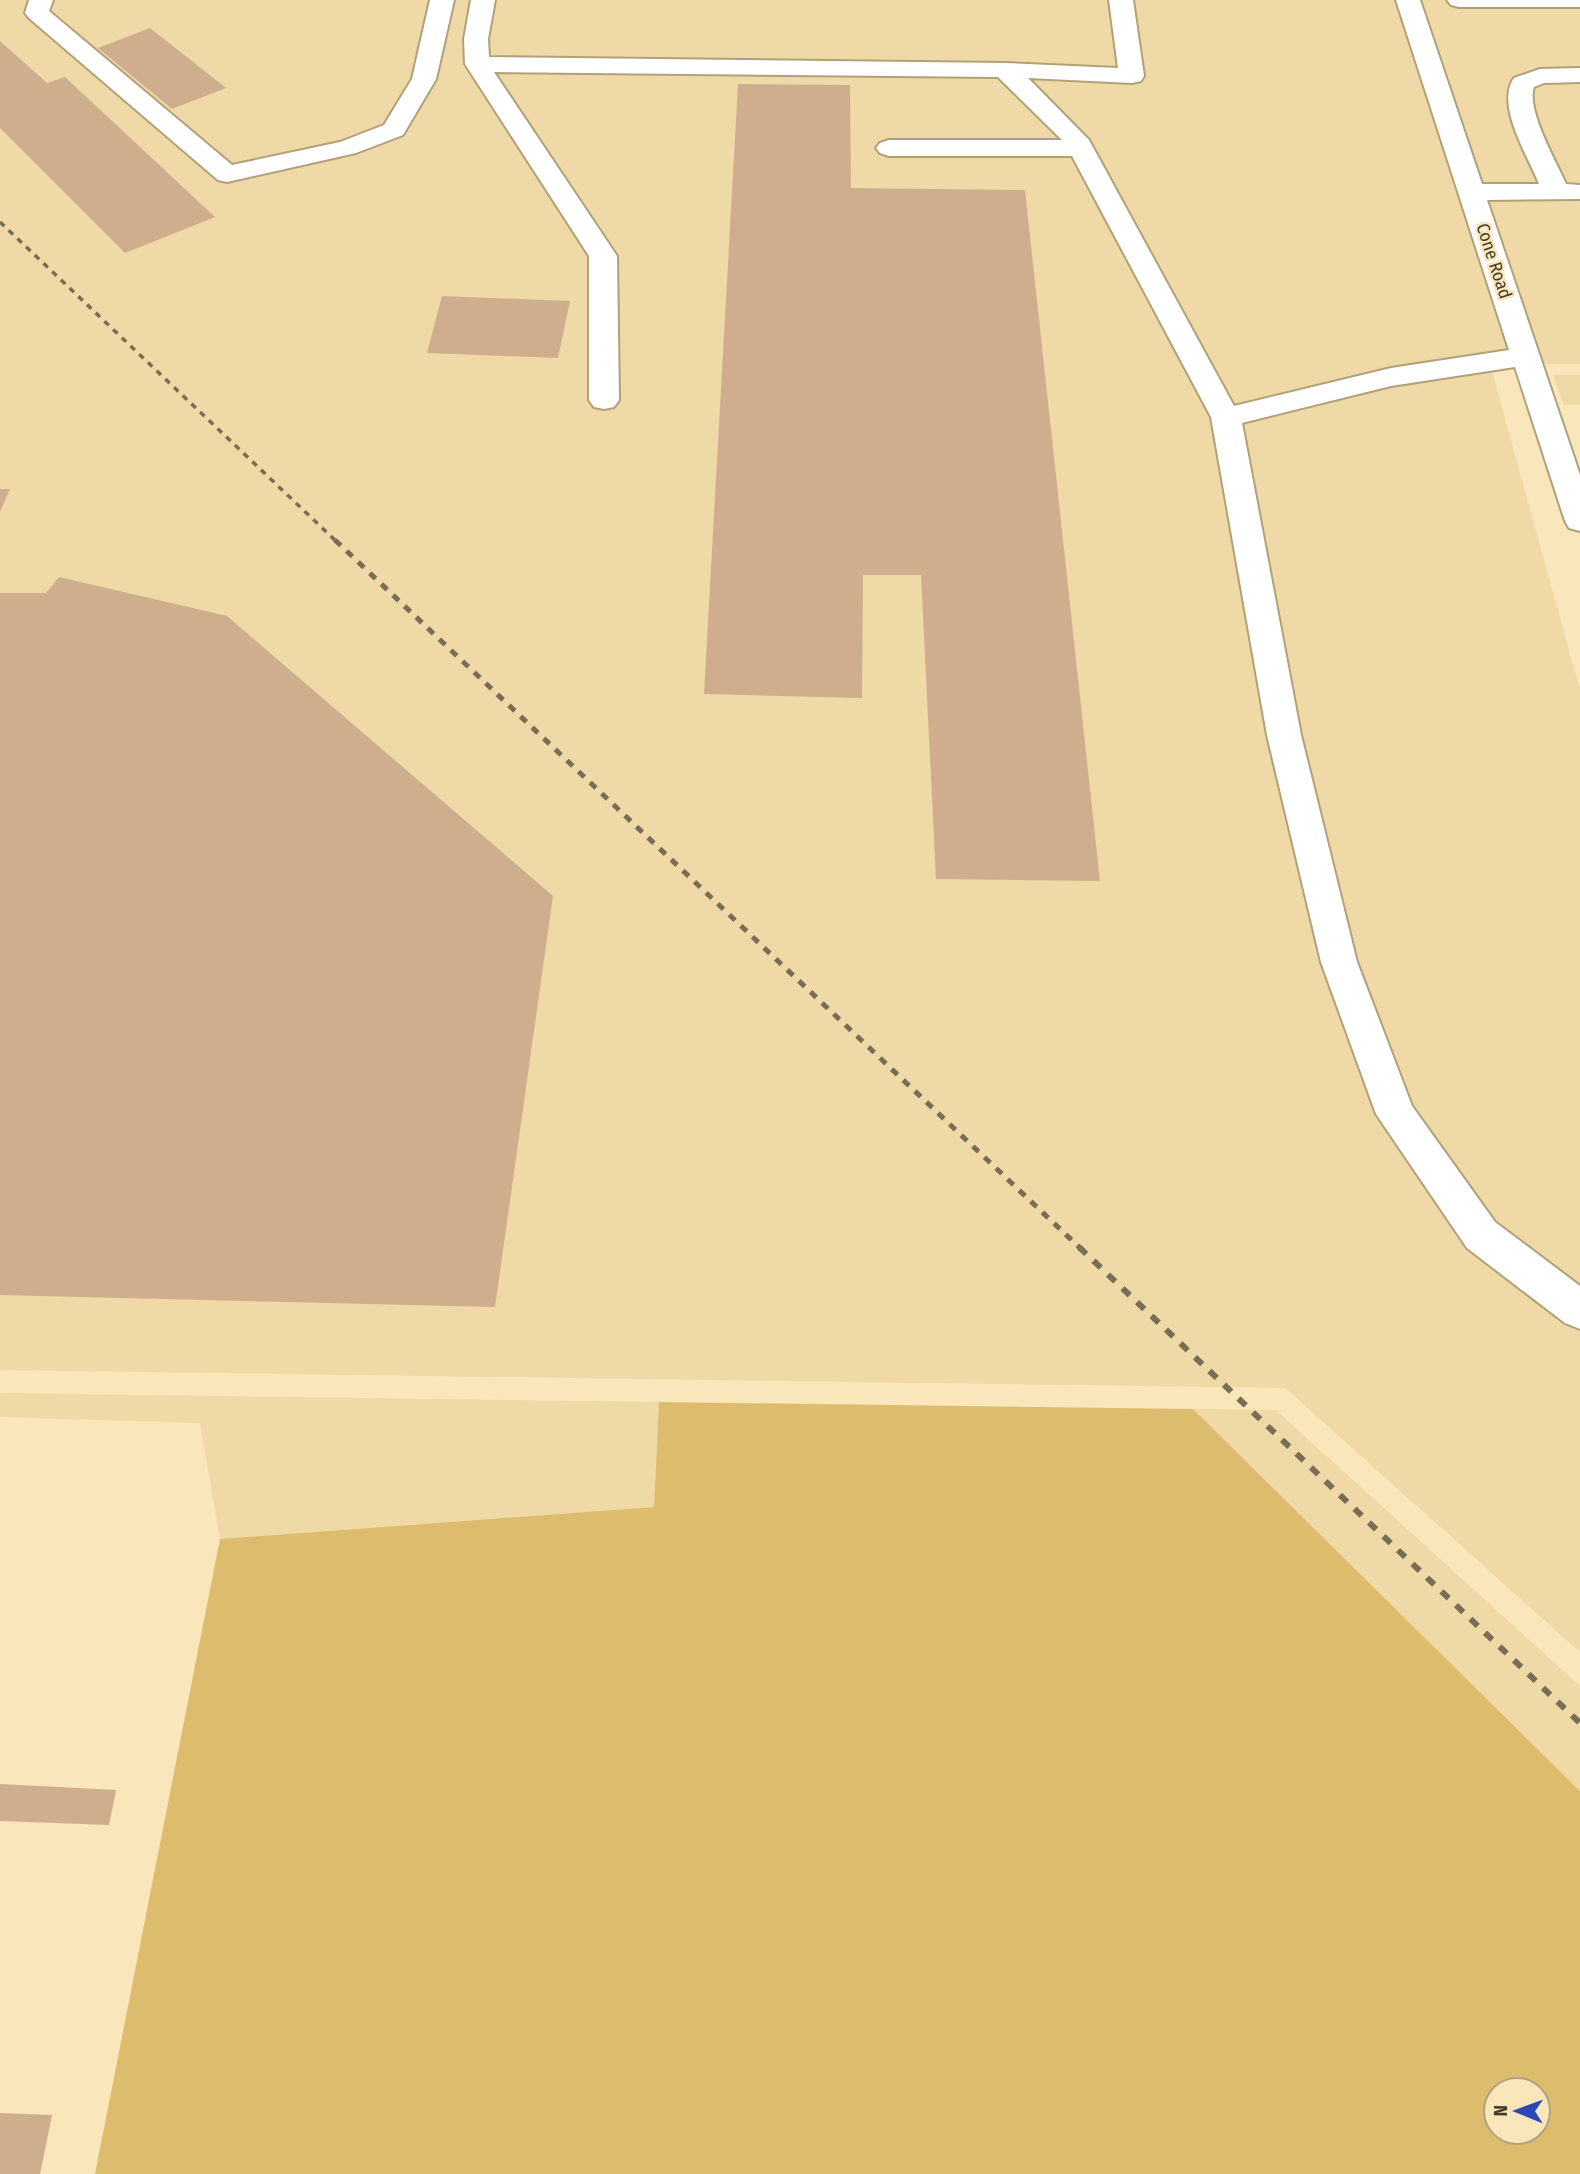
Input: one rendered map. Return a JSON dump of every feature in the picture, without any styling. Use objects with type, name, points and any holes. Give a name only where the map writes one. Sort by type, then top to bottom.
[{"type":"street","points":[[41,0],[37,13],[227,174],[347,148],[394,130],[424,79],[442,0]]},
{"type":"street","points":[[483,0],[476,52],[603,256],[604,400]]},
{"type":"street","points":[[476,52],[1132,76],[1121,0]]},
{"type":"street","name":"Cone Road","points":[[1408,0],[1580,521]]},
{"type":"street","points":[[1459,0],[1580,0]]},
{"type":"street","points":[[1005,70],[1076,140],[1226,417],[1284,735],[1336,949],[1395,1114],[1481,1235],[1580,1310]]},
{"type":"street","points":[[1471,192],[1568,192],[1520,108],[1519,94],[1523,83],[1540,76],[1580,75]]},
{"type":"street","points":[[889,148],[1080,148]]},
{"type":"street","points":[[1226,417],[1391,377],[1525,356]]},
{"type":"shaded area","points":[[0,0],[1580,0],[1580,364],[1490,364],[1580,690],[1580,1652],[1285,1388],[0,1370]]},
{"type":"shaded area","points":[[1553,375],[1580,375],[1580,405],[1564,405]]},
{"type":"shaded area","points":[[0,1393],[659,1402],[654,1507],[220,1539],[200,1423],[0,1417]]},
{"type":"shaded area","points":[[659,1402],[1193,1409],[1580,1791],[1580,2174],[95,2174],[220,1539],[654,1507]]},
{"type":"shaded area","points":[[1193,1409],[1276,1410],[1580,1686],[1580,1791]]},
{"type":"building","points":[[150,28],[226,88],[172,109],[98,48]]},
{"type":"building","points":[[0,41],[47,83],[65,77],[215,217],[125,253],[0,128]]},
{"type":"building","points":[[738,84],[850,85],[851,188],[1025,190],[1100,881],[936,879],[921,575],[863,575],[862,698],[704,694]]},
{"type":"building","points":[[442,296],[570,301],[558,358],[427,353]]},
{"type":"building","points":[[0,489],[10,489],[0,512]]},
{"type":"building","points":[[59,577],[227,616],[553,896],[495,1307],[0,1295],[0,593],[46,593]]},
{"type":"building","points":[[0,1784],[116,1790],[109,1825],[0,1821]]},
{"type":"building","points":[[0,2113],[52,2115],[40,2174],[0,2174]]},
{"type":"railway","points":[[0,222],[337,542]]},
{"type":"railway","points":[[335,540],[1081,1249]]},
{"type":"railway","points":[[1079,1247],[1580,1723]]}]
